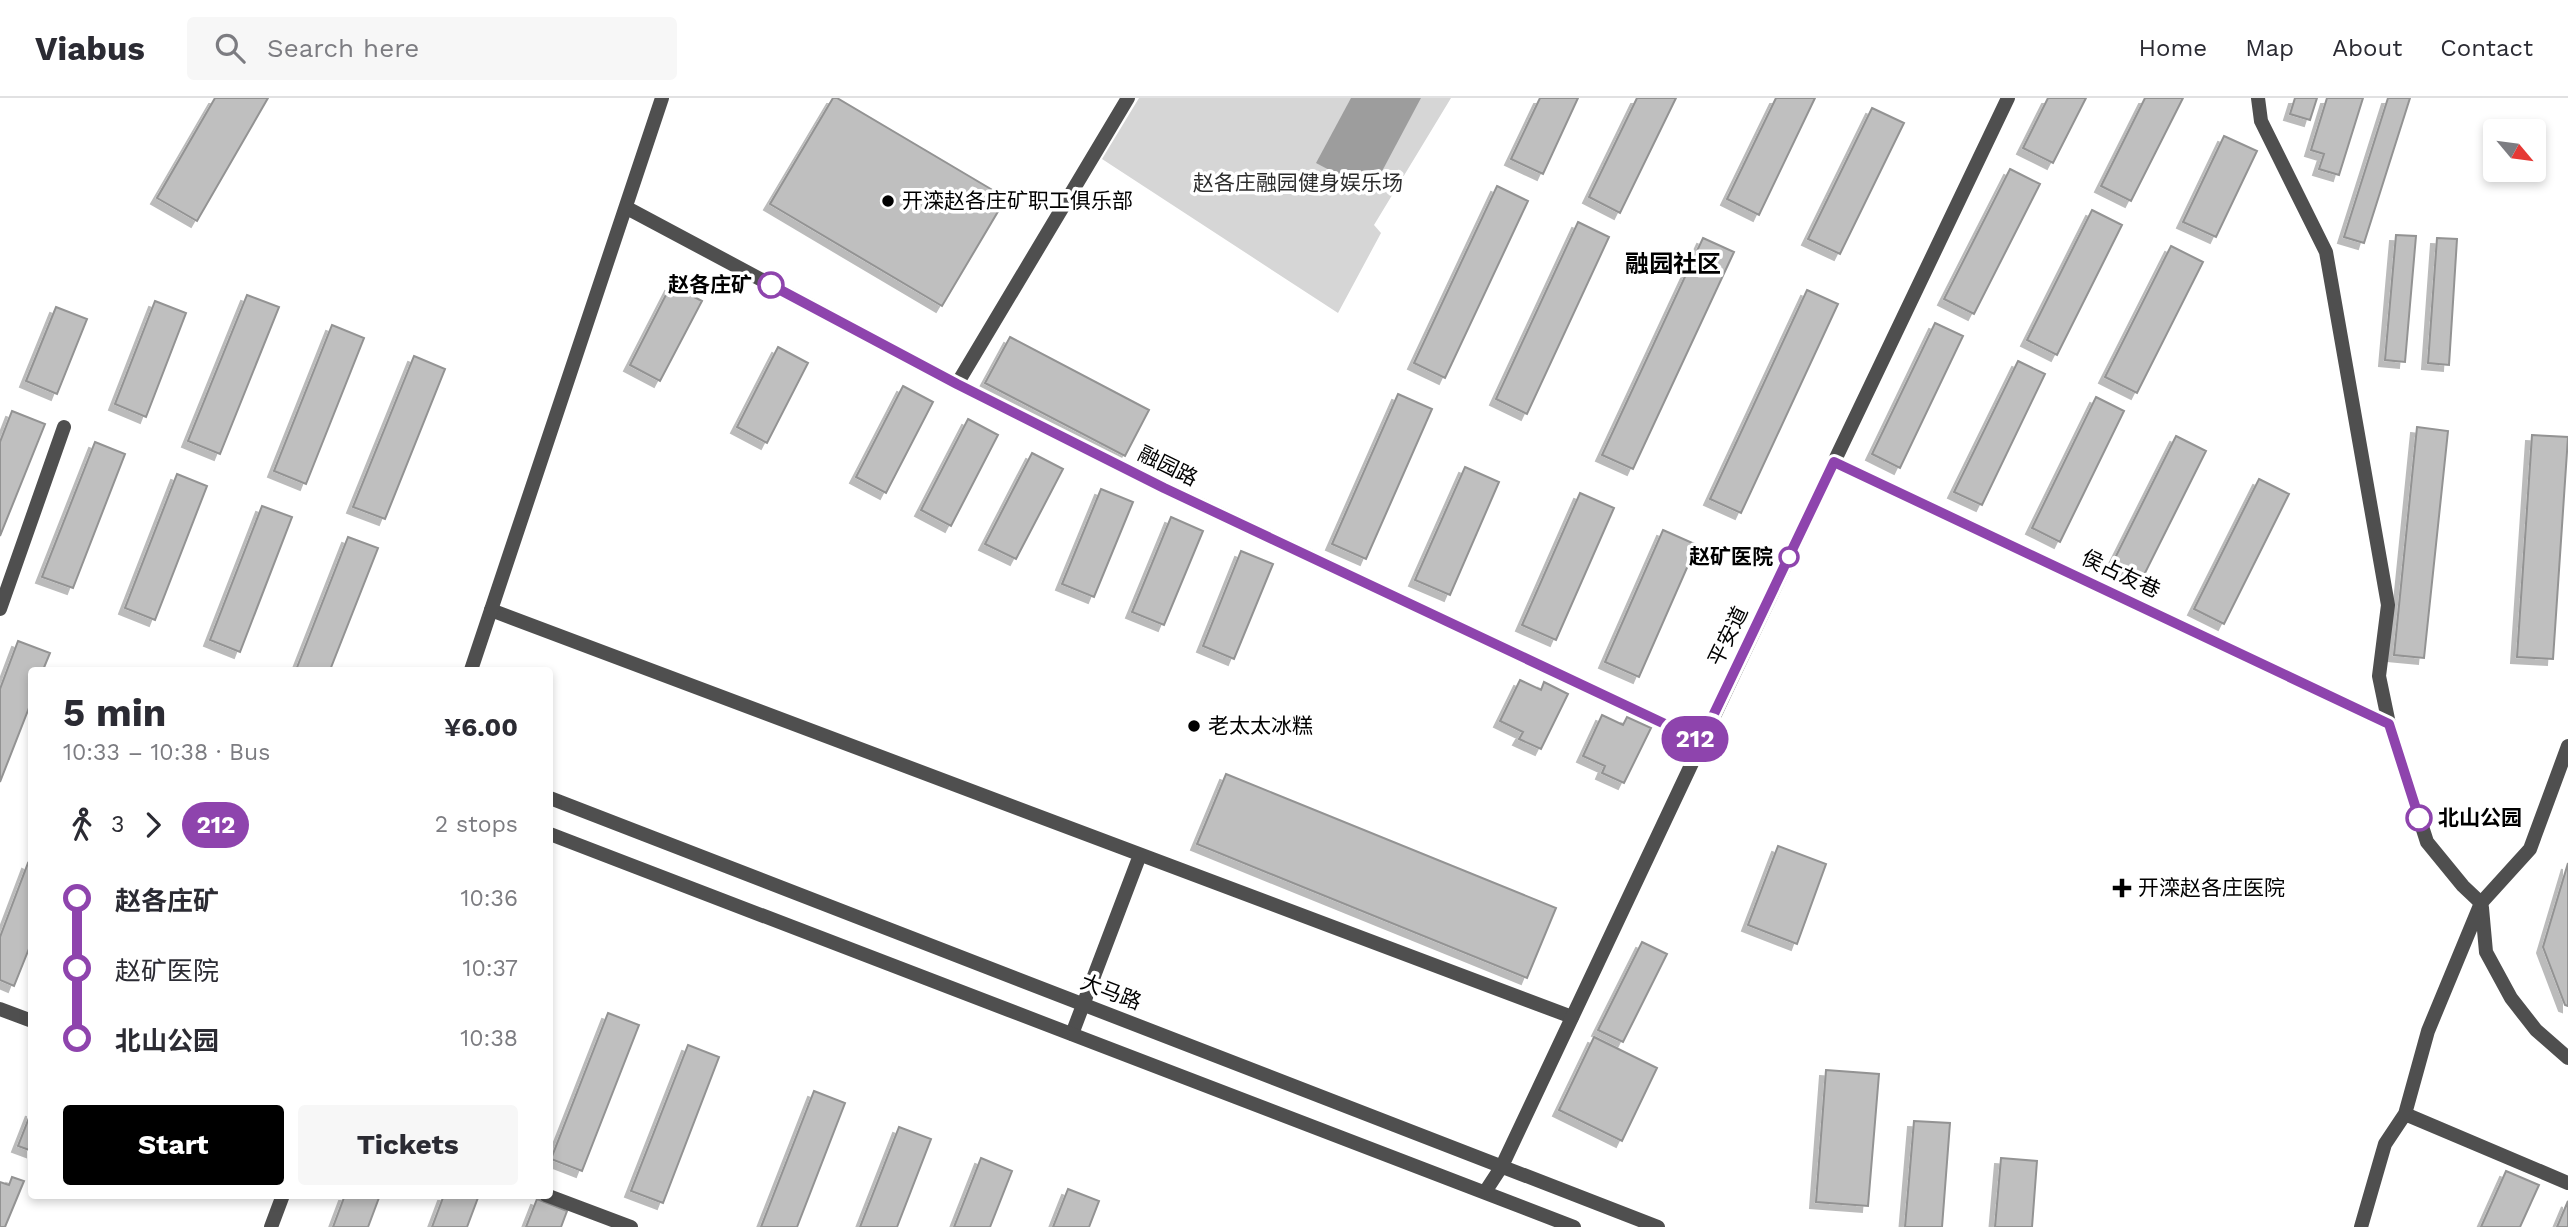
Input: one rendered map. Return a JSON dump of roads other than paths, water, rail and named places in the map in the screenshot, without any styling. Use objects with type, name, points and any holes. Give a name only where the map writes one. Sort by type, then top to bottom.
[{"type":"street","points":[[472,667],[662,98]]},
{"type":"street","points":[[957,384],[1128,98]]},
{"type":"street","name":"平安道","points":[[1485,1192],[1502,1166],[1701,741],[2008,98]]},
{"type":"street","points":[[2258,98],[2262,121],[2326,252],[2388,605],[2379,676],[2389,724],[2427,842],[2463,886],[2482,903],[2486,952],[2511,998],[2536,1030],[2568,1058]]},
{"type":"street","name":"融园路","points":[[627,208],[957,384],[1164,488],[1701,741]]},
{"type":"street","points":[[0,609],[64,427]]},
{"type":"street","name":"侯占友巷","points":[[1834,462],[2389,724]]},
{"type":"street","points":[[491,610],[1572,1017]]},
{"type":"street","points":[[2361,1227],[2385,1144],[2405,1114],[2428,1031],[2482,903],[2530,849],[2568,746]]},
{"type":"street","name":"大马路","points":[[553,798],[1658,1227]]},
{"type":"street","points":[[553,835],[1574,1227]]},
{"type":"street","points":[[1072,1034],[1140,855]]},
{"type":"street","points":[[0,1009],[28,1020]]},
{"type":"street","points":[[2405,1114],[2568,1182]]},
{"type":"street","points":[[553,1198],[631,1227]]},
{"type":"street","points":[[271,1227],[282,1199]]},
{"type":"place","name":"开滦赵各庄矿职工俱乐部","points":[[888,201]]},
{"type":"place","name":"赵各庄矿","points":[[771,285]]},
{"type":"place","name":"赵矿医院","points":[[1789,557]]},
{"type":"place","name":"老太太冰糕","points":[[1194,726]]},
{"type":"place","name":"北山公园","points":[[2419,818]]},
{"type":"place","name":"开滦赵各庄医院","points":[[2122,888]]},
{"type":"district","name":"融园社区","points":[[1673,264]]},
{"type":"park label","name":"赵各庄融园健身娱乐场","points":[[1298,183]]}]
